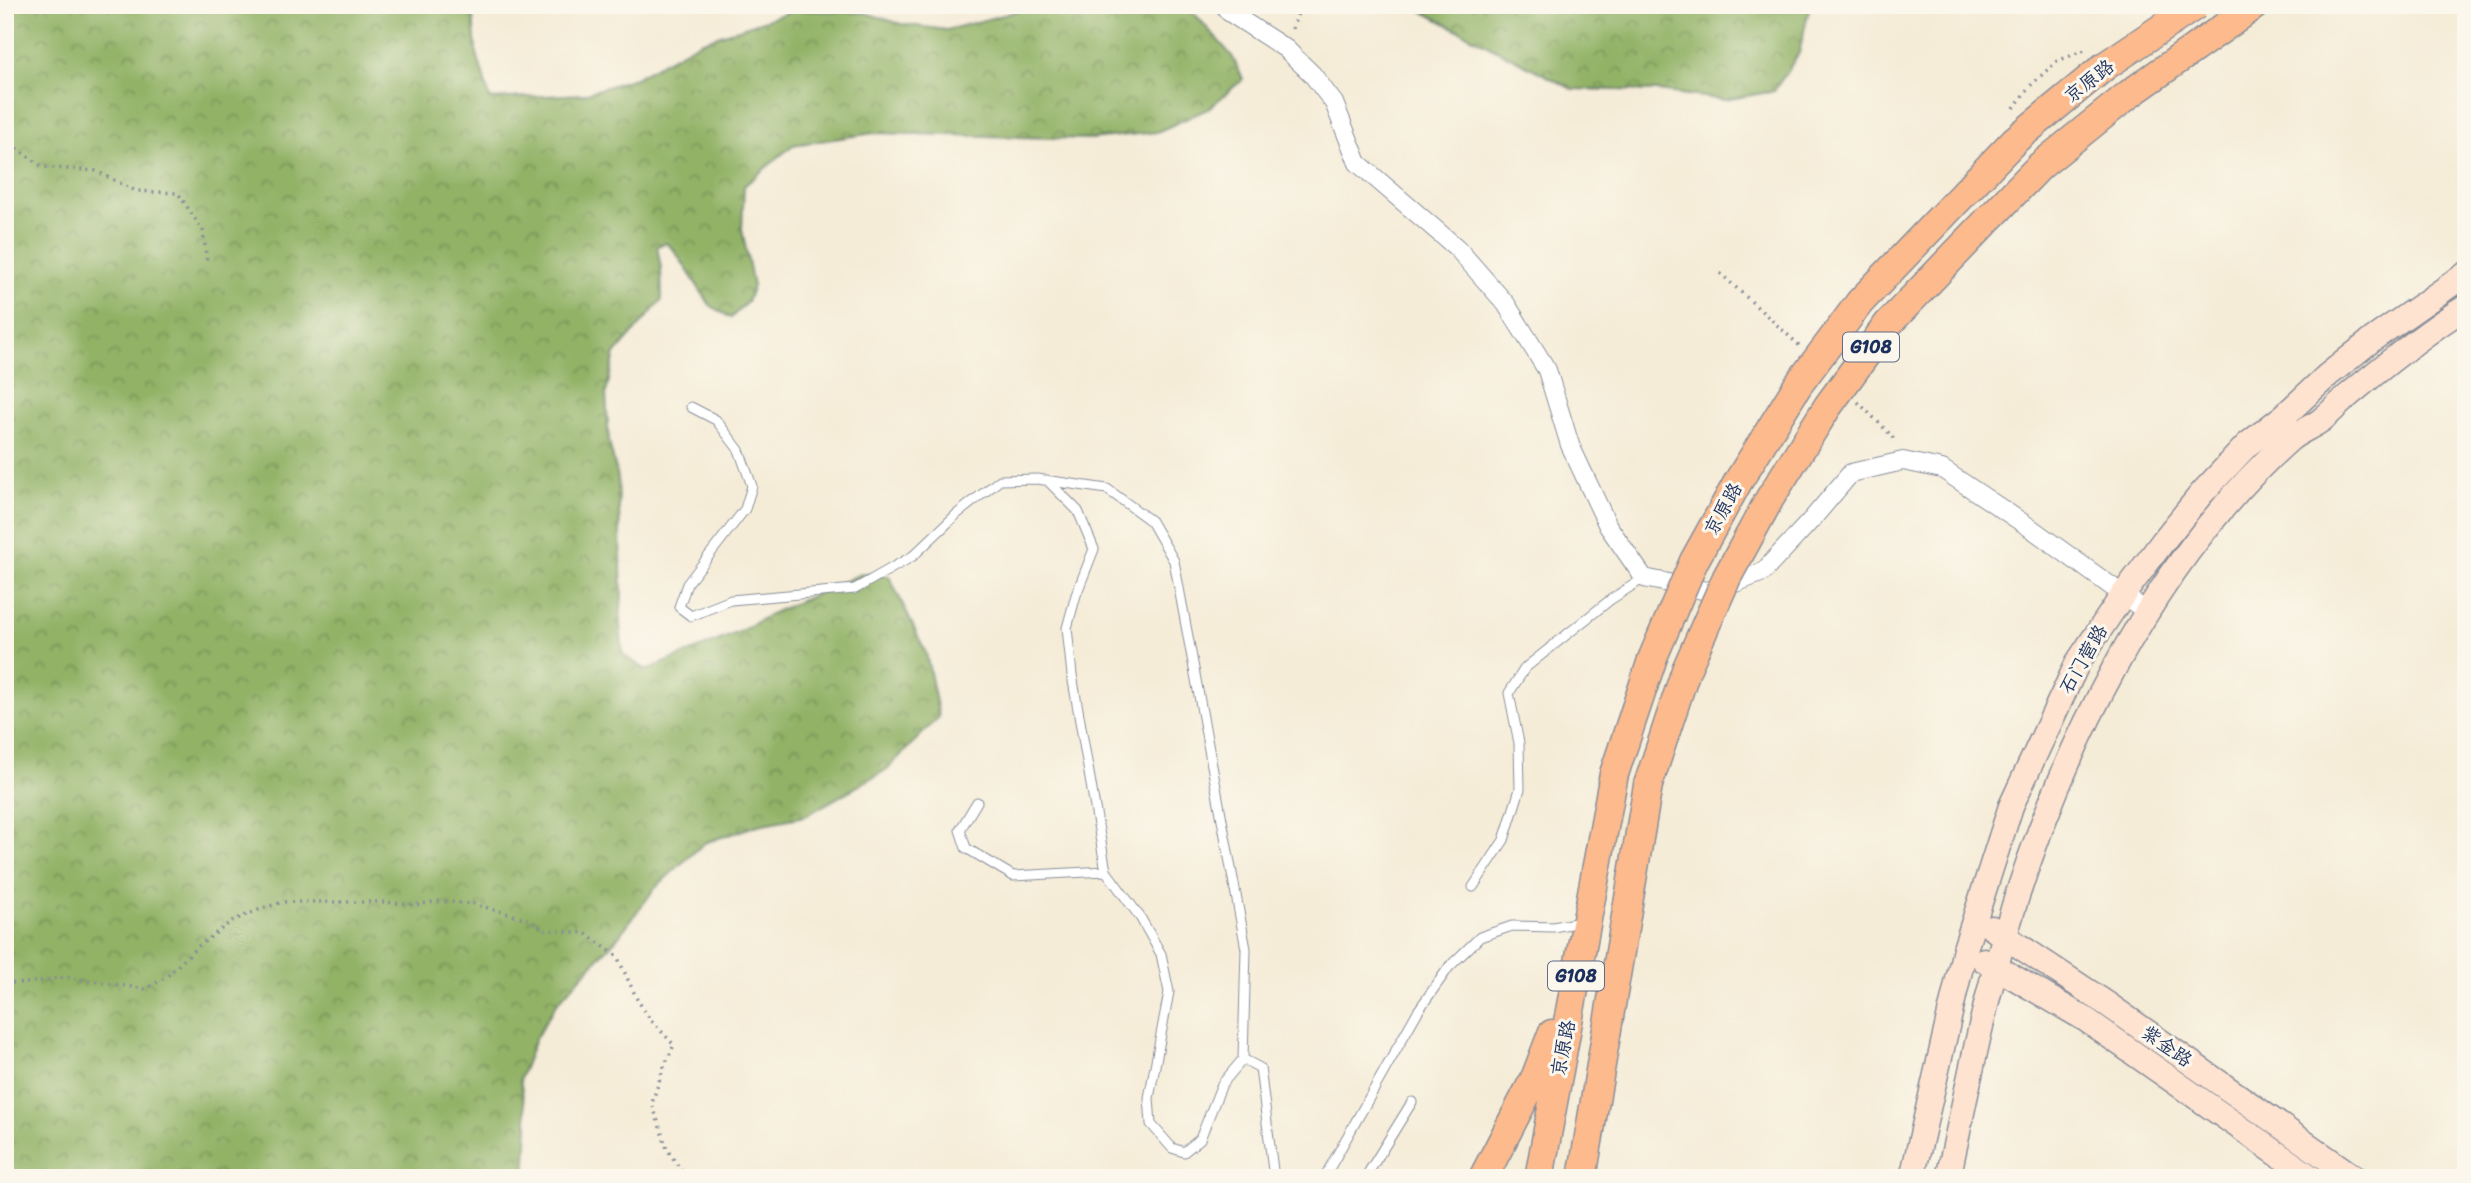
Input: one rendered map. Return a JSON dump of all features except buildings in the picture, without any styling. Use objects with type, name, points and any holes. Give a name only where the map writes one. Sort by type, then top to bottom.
[{"type":"highway","name":"京原路","points":[[1538,1178],[1614,774],[1653,657],[1694,561],[1739,480],[1798,386],[1860,302],[2015,140],[2105,66],[2196,5]]},
{"type":"highway","name":"京原路","points":[[1582,1178],[1648,785],[1686,670],[1727,577],[1770,498],[1828,405],[1888,324],[2039,166],[2128,95],[2246,12]]},
{"type":"highway","points":[[1483,1178],[1536,1076],[1577,973]]},
{"type":"main road","name":"石门营路","points":[[1912,1178],[1965,949],[2011,806],[2078,662],[2123,595],[2187,512],[2247,445],[2373,338],[2466,274]]},
{"type":"main road","name":"石门营路","points":[[1948,1178],[2004,936],[2038,833],[2070,759],[2147,612],[2182,561],[2250,477],[2291,438],[2319,421],[2383,366],[2466,307]]},
{"type":"main road","name":"紫金路","points":[[1977,917],[2107,1004],[2354,1178]]},
{"type":"main road","name":"紫金路","points":[[1965,949],[2085,1019],[2312,1178]]},
{"type":"street","points":[[1224,5],[1229,12],[1286,49],[1312,74],[1334,103],[1359,163],[1457,248],[1506,304],[1547,370],[1570,445],[1608,526],[1644,578],[1712,592],[1763,572],[1851,473],[1903,461],[1942,469],[2032,529],[2147,612]]},
{"type":"lane","points":[[691,407],[716,420],[739,450],[752,486],[745,509],[687,584],[679,607],[691,616],[731,600],[855,589],[913,556],[957,514],[1000,480],[1047,480],[1107,489],[1151,521],[1174,561],[1246,949],[1243,1059],[1222,1084],[1200,1139],[1184,1152],[1172,1148],[1151,1125],[1150,1098],[1155,1061],[1169,992],[1161,954],[1140,917],[1106,872],[1072,675],[1067,628],[1076,595],[1094,549],[1078,510],[1047,480]]},
{"type":"lane","points":[[1473,887],[1504,840],[1520,789],[1519,743],[1509,693],[1525,668],[1610,600],[1644,578]]},
{"type":"lane","points":[[977,802],[960,830],[966,848],[1013,876],[1106,872]]},
{"type":"lane","points":[[1324,1178],[1418,1011],[1449,967],[1480,937],[1512,926],[1553,927],[1586,922]]},
{"type":"lane","points":[[1243,1059],[1260,1068],[1274,1178]]},
{"type":"lane","points":[[1365,1178],[1412,1102]]},
{"type":"path","points":[[1286,49],[1301,5]]},
{"type":"path","points":[[5,140],[43,167],[96,171],[136,191],[178,193],[203,231],[207,262]]},
{"type":"path","points":[[5,983],[65,977],[146,989],[166,977],[196,948],[232,921],[283,902],[385,902],[414,905],[440,901],[474,904],[527,919],[546,930],[585,933],[617,956],[649,1018],[674,1045],[652,1103],[667,1149],[686,1178]]},
{"type":"green space","points":[[17,5],[472,5],[476,50],[490,99],[584,94],[635,78],[700,42],[795,10],[866,13],[901,24],[947,30],[1040,5],[1187,5],[1232,56],[1243,79],[1208,109],[1157,132],[1091,139],[874,133],[793,145],[744,186],[742,229],[753,286],[747,302],[731,318],[710,305],[674,250],[666,243],[657,246],[662,300],[615,354],[606,393],[609,442],[618,478],[622,593],[620,624],[623,655],[647,670],[737,633],[771,614],[861,574],[889,576],[926,653],[939,717],[886,770],[805,816],[758,825],[704,843],[656,887],[618,937],[557,1003],[535,1039],[520,1079],[528,1126],[525,1178],[5,1178],[5,29]]},
{"type":"green space","points":[[1410,5],[1810,5],[1799,53],[1774,91],[1725,100],[1658,91],[1572,89]]}]
